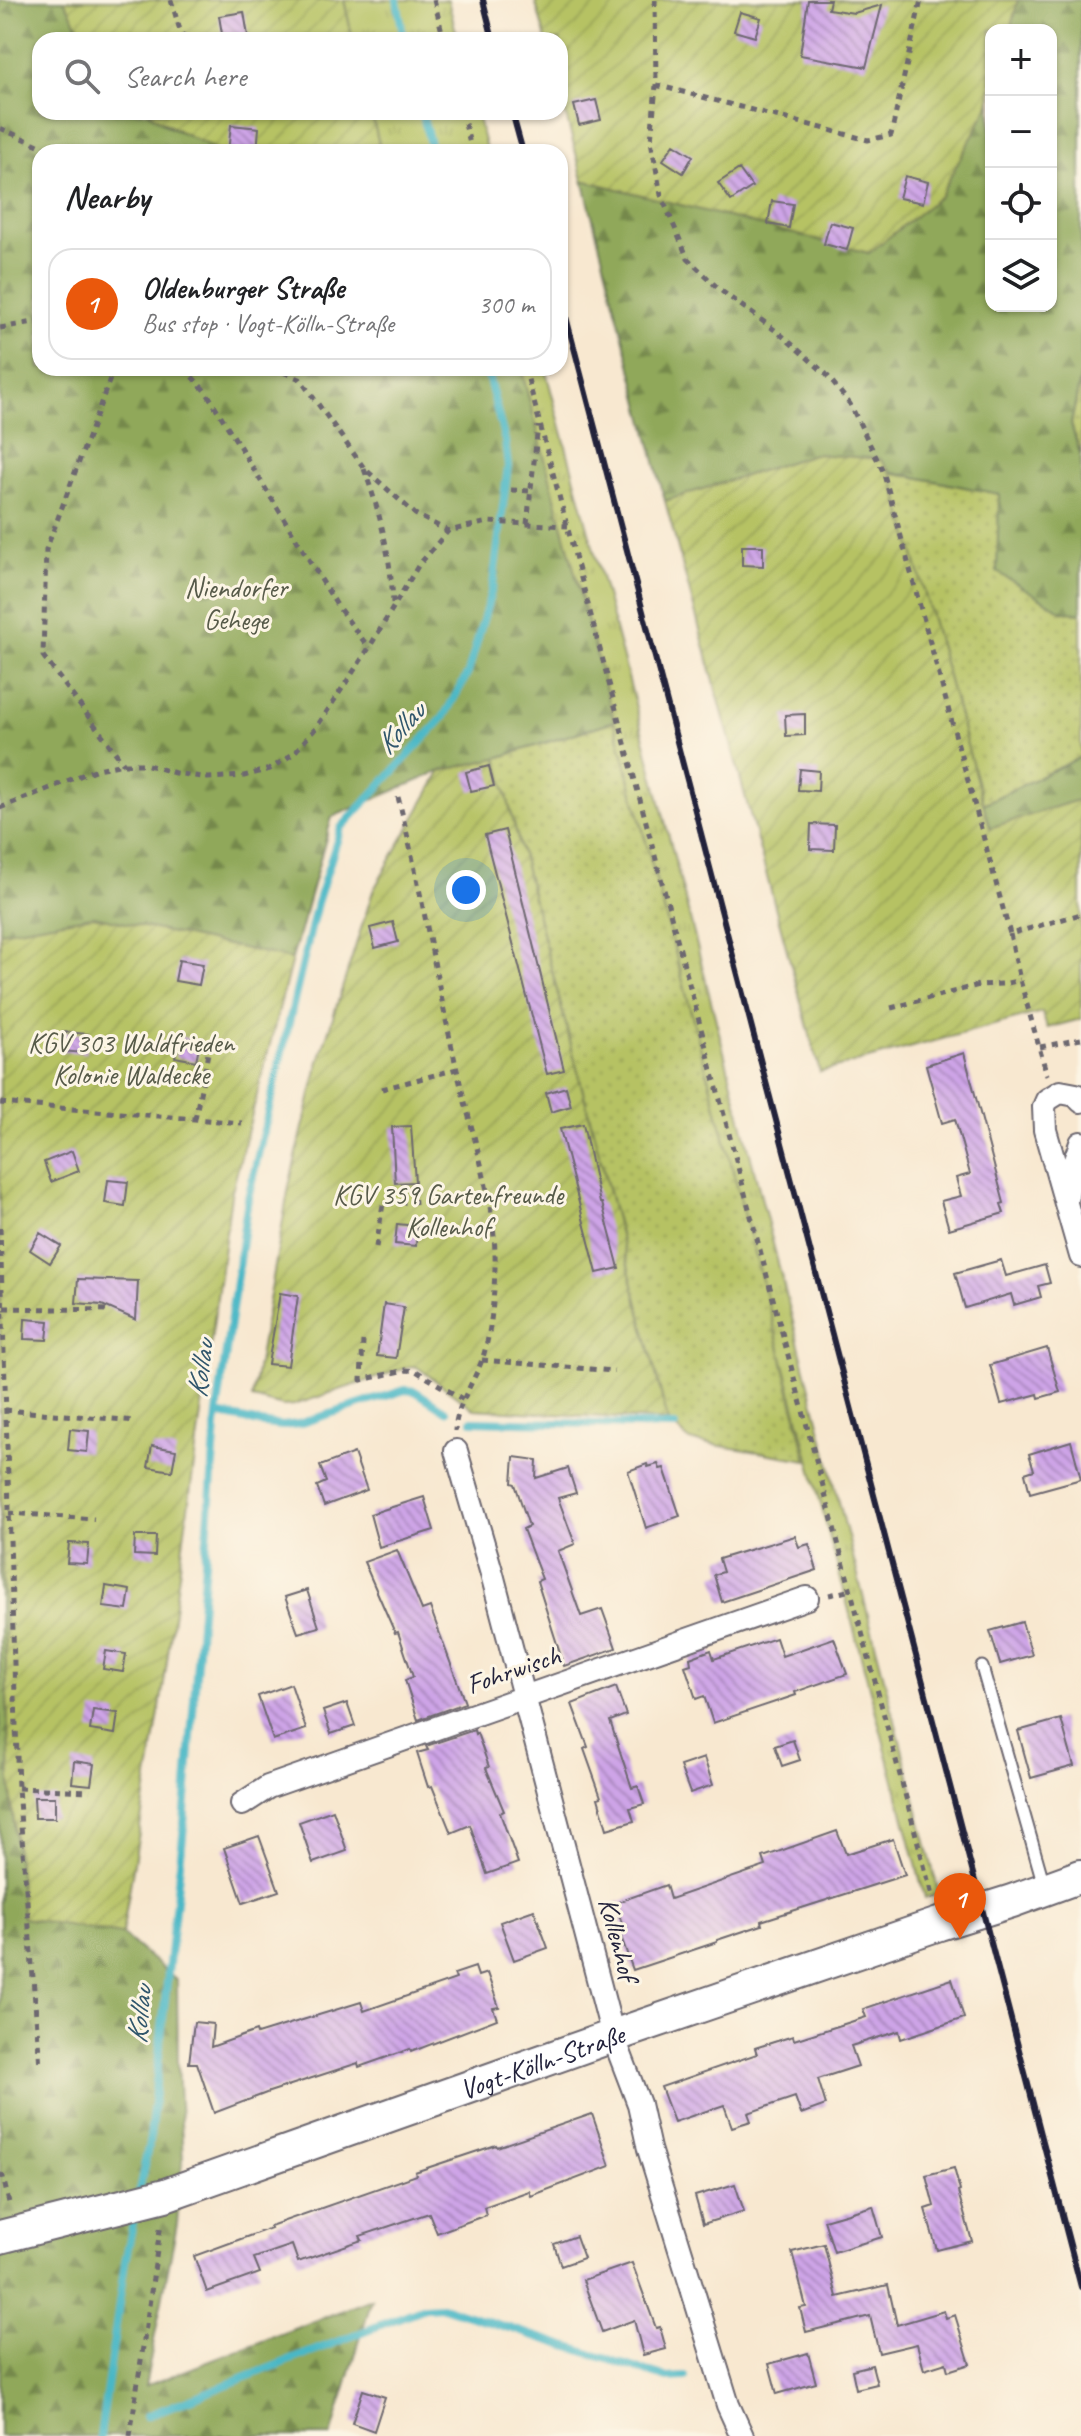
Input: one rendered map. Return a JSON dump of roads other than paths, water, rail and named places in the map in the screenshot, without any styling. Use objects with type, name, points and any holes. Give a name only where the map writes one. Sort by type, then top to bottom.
[{"type":"street","points":[[1081,1101],[1067,1092],[1052,1095],[1044,1107],[1045,1130],[1081,1256]]},
{"type":"street","points":[[1066,1201],[1070,1175],[1081,1143]]},
{"type":"street","name":"Kollenhof","points":[[456,1451],[613,2036],[639,2104],[649,2149],[728,2405],[742,2436]]},
{"type":"street","name":"Fohrwisch","points":[[242,1804],[268,1787],[807,1598]]},
{"type":"street","name":"Vogt-Kölln-Straße","points":[[0,2237],[159,2196],[1081,1876]]},
{"type":"lane","points":[[982,1667],[1045,1889]]},
{"type":"waterway","name":"Kollau","points":[[397,0],[403,32]]},
{"type":"waterway","name":"Kollau","points":[[424,120],[430,144]]},
{"type":"waterway","name":"Kollau","points":[[138,2195],[150,2138],[183,1836],[217,1414],[248,1198],[317,903],[341,828],[443,718],[468,673],[493,585],[508,466],[505,441],[488,376]]},
{"type":"waterway","points":[[217,1414],[283,1426],[405,1390],[415,1391],[446,1411]]},
{"type":"waterway","points":[[472,1421],[675,1426]]},
{"type":"waterway","name":"Kollau","points":[[100,2436],[125,2262],[136,2209]]},
{"type":"waterway","points":[[146,2416],[424,2308],[443,2307],[667,2378],[685,2377]]},
{"type":"railway","points":[[483,0],[491,32]]},
{"type":"railway","points":[[514,120],[521,144]]},
{"type":"railway","points":[[568,325],[1081,2287]]},
{"type":"place","name":"Oldenburger Straße","points":[[960,1939]]},
{"type":"park label","name":"Niendorfer Gehege","points":[[236,603]]},
{"type":"park label","name":"KGV 303 Waldfrieden Kolonie Waldecke","points":[[131,1058]]},
{"type":"park label","name":"KGV 359 Gartenfreunde Kollenhof","points":[[448,1210]]}]
